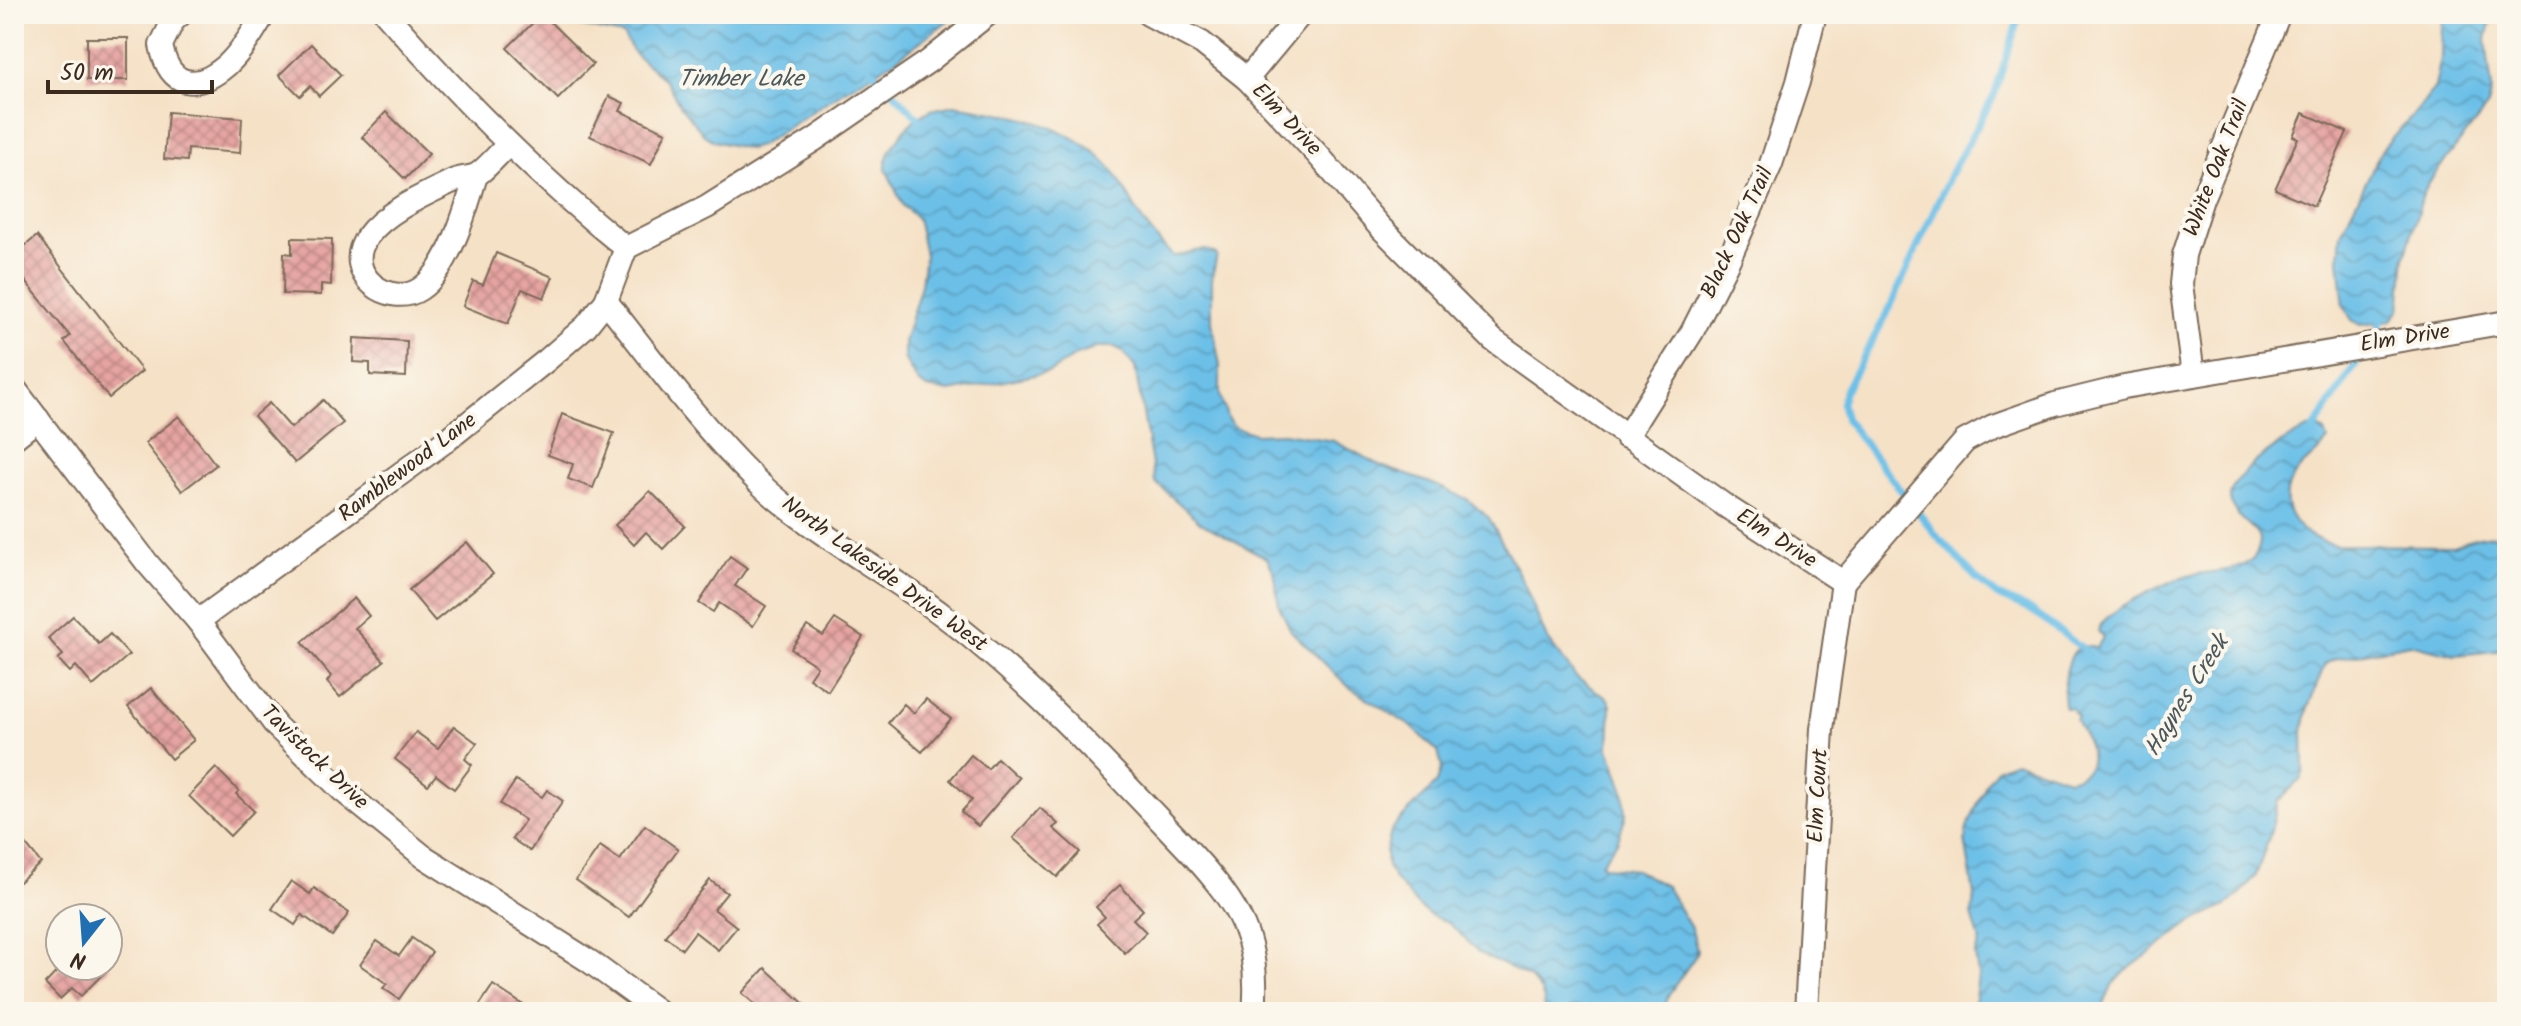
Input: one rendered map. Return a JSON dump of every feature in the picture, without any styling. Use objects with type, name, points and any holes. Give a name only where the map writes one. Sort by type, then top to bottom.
[{"type":"street","points":[[181,14],[173,21],[161,45],[168,71],[182,80],[194,82],[228,64],[264,14]]},
{"type":"street","points":[[386,14],[509,144],[583,214],[626,248]]},
{"type":"street","points":[[606,301],[626,248],[707,207],[814,140],[929,61],[988,14]]},
{"type":"street","name":"Elm Drive","points":[[1148,14],[1202,43],[1247,79],[1379,226],[1493,340],[1724,505],[1843,582],[1965,441],[1993,426],[2087,395],[2507,322]]},
{"type":"street","points":[[1247,79],[1301,14]]},
{"type":"street","name":"Black Oak Trail","points":[[1626,437],[1692,332],[1729,259],[1771,164],[1798,82],[1815,14]]},
{"type":"street","name":"White Oak Trail","points":[[2193,375],[2181,284],[2184,255],[2202,199],[2279,14]]},
{"type":"street","points":[[476,175],[465,215],[444,261],[419,290],[394,296],[373,285],[361,272],[358,256],[367,238],[382,222],[458,179],[476,175],[509,144]]},
{"type":"street","name":"Ramblewood Lane","points":[[198,621],[447,440],[586,326],[606,301]]},
{"type":"street","name":"North Lakeside Drive West","points":[[606,301],[701,422],[761,485],[945,616],[1011,671],[1211,875],[1243,921],[1253,955],[1254,1012]]},
{"type":"street","name":"Tavistock Drive","points":[[14,388],[148,564],[198,621],[276,726],[343,791],[423,856],[589,961],[659,1012]]},
{"type":"street","points":[[14,438],[38,419]]},
{"type":"street","name":"Elm Court","points":[[1806,1012],[1822,729],[1843,582]]},
{"type":"water","name":"Timber Lake","points":[[561,14],[957,14],[894,61],[761,145],[749,149],[714,141],[704,135],[681,107],[666,81],[635,54],[623,35],[580,26]]},
{"type":"water","points":[[2445,14],[2500,14],[2489,26],[2486,40],[2492,90],[2488,106],[2434,175],[2423,194],[2405,257],[2400,310],[2391,321],[2361,325],[2352,320],[2344,306],[2339,260],[2341,233],[2382,149],[2435,87]]},
{"type":"water","points":[[954,105],[1016,116],[1075,139],[1113,170],[1145,225],[1173,256],[1201,250],[1217,255],[1212,278],[1212,322],[1220,366],[1220,395],[1228,420],[1234,427],[1255,434],[1283,433],[1334,441],[1381,466],[1467,499],[1489,518],[1524,584],[1546,637],[1576,677],[1608,699],[1611,705],[1609,748],[1624,792],[1626,815],[1618,840],[1601,864],[1636,870],[1666,886],[1692,930],[1697,951],[1669,994],[1663,1012],[1543,1012],[1541,991],[1530,978],[1479,953],[1449,923],[1429,915],[1418,906],[1394,878],[1387,867],[1386,851],[1392,828],[1437,783],[1442,766],[1438,752],[1412,727],[1349,687],[1291,631],[1279,606],[1274,572],[1267,558],[1201,523],[1155,482],[1135,367],[1122,351],[1115,347],[1100,347],[1077,355],[1050,372],[950,392],[927,388],[918,382],[904,357],[904,342],[921,285],[925,255],[917,218],[903,206],[886,169],[886,162],[889,152],[914,120],[931,110]]},
{"type":"water","name":"Haynes Creek","points":[[2315,427],[2325,432],[2328,440],[2297,472],[2288,489],[2289,512],[2295,522],[2313,537],[2335,545],[2453,546],[2479,537],[2507,537],[2507,650],[2455,655],[2410,644],[2335,659],[2325,664],[2307,710],[2301,779],[2278,801],[2256,875],[2243,891],[2228,905],[2190,923],[2123,973],[2112,985],[2101,1012],[1973,1012],[1978,976],[1975,953],[1980,941],[1972,915],[1974,894],[1965,840],[1987,782],[1998,768],[2015,761],[2068,779],[2087,770],[2090,755],[2085,737],[2076,720],[2078,717],[2071,708],[2065,708],[2064,702],[2065,677],[2073,653],[2082,647],[2097,648],[2103,637],[2098,631],[2103,623],[2139,597],[2182,578],[2234,569],[2249,562],[2258,549],[2260,538],[2234,510],[2230,498],[2232,488],[2264,455],[2292,436]]},
{"type":"building","points":[[542,14],[593,64],[558,99],[507,48]]},
{"type":"building","points":[[87,38],[128,38],[128,80],[87,80]]},
{"type":"building","points":[[311,44],[341,75],[319,96],[310,86],[300,96],[279,75]]},
{"type":"building","points":[[609,96],[624,103],[620,111],[666,132],[651,164],[590,136]]},
{"type":"building","points":[[168,112],[242,118],[240,153],[188,149],[187,161],[164,159]]},
{"type":"building","points":[[386,112],[429,154],[405,179],[362,137]]},
{"type":"building","points":[[2303,113],[2347,132],[2314,206],[2275,189],[2298,138],[2293,136]]},
{"type":"building","points":[[37,236],[142,371],[109,398],[64,341],[70,336],[14,267],[14,255]]},
{"type":"building","points":[[292,238],[332,239],[331,285],[321,284],[321,295],[283,294],[284,253],[292,254]]},
{"type":"building","points":[[496,253],[553,277],[544,298],[522,289],[508,324],[463,306],[473,281],[483,285]]},
{"type":"building","points":[[354,338],[407,341],[406,377],[370,375],[370,363],[353,362]]},
{"type":"building","points":[[323,400],[343,423],[295,463],[254,416],[269,403],[291,428]]},
{"type":"building","points":[[562,414],[614,433],[593,488],[568,479],[573,464],[548,455]]},
{"type":"building","points":[[179,416],[216,465],[182,491],[145,443]]},
{"type":"building","points":[[650,491],[685,526],[663,549],[646,532],[634,545],[615,525]]},
{"type":"building","points":[[467,542],[493,574],[435,621],[409,590]]},
{"type":"building","points":[[730,556],[747,568],[735,586],[766,606],[753,626],[719,603],[713,612],[699,603]]},
{"type":"building","points":[[354,598],[369,616],[355,628],[384,661],[340,697],[327,682],[331,676],[302,642]]},
{"type":"building","points":[[73,616],[99,644],[110,634],[129,655],[93,686],[76,666],[70,672],[58,659],[63,655],[48,638]]},
{"type":"building","points":[[835,619],[863,637],[828,691],[809,678],[817,666],[791,649],[807,626],[823,636]]},
{"type":"building","points":[[151,688],[194,740],[171,759],[128,707]]},
{"type":"building","points":[[926,699],[951,719],[922,752],[888,723],[904,704],[914,713]]},
{"type":"building","points":[[454,726],[477,743],[465,759],[472,765],[454,789],[436,775],[428,785],[395,759],[416,732],[438,748]]},
{"type":"building","points":[[971,755],[988,769],[997,758],[1019,778],[978,826],[961,812],[972,800],[950,780]]},
{"type":"building","points":[[216,768],[254,811],[230,836],[189,796]]},
{"type":"building","points":[[516,780],[542,797],[547,790],[563,801],[530,851],[512,839],[525,820],[500,804]]},
{"type":"building","points":[[1040,808],[1058,824],[1053,828],[1080,852],[1057,877],[1013,838]]},
{"type":"building","points":[[645,825],[678,849],[629,917],[576,880],[600,846],[620,860]]},
{"type":"building","points":[[14,830],[41,863],[14,886]]},
{"type":"building","points":[[710,880],[727,893],[714,909],[737,927],[718,950],[695,932],[682,949],[665,936]]},
{"type":"building","points":[[291,881],[310,894],[314,888],[349,913],[332,936],[302,915],[295,925],[272,909]]},
{"type":"building","points":[[1120,885],[1143,910],[1133,919],[1146,932],[1125,953],[1097,924],[1105,917],[1096,907]]},
{"type":"building","points":[[412,938],[432,952],[399,999],[383,988],[387,984],[360,965],[377,941],[399,956]]},
{"type":"building","points":[[765,968],[813,1012],[764,1012],[742,993]]},
{"type":"building","points":[[95,982],[81,996],[72,988],[60,999],[45,984]]},
{"type":"building","points":[[493,985],[534,1012],[475,1012]]},
{"type":"waterway","points":[[2020,14],[1994,96],[1952,171],[1887,314],[1844,392],[1842,404],[1846,420],[1936,535],[1978,580],[1998,596],[2032,611],[2089,653]]},
{"type":"waterway","points":[[870,68],[922,122]]},
{"type":"waterway","points":[[2372,339],[2380,326],[2382,314]]},
{"type":"waterway","points":[[2311,433],[2363,353]]}]
